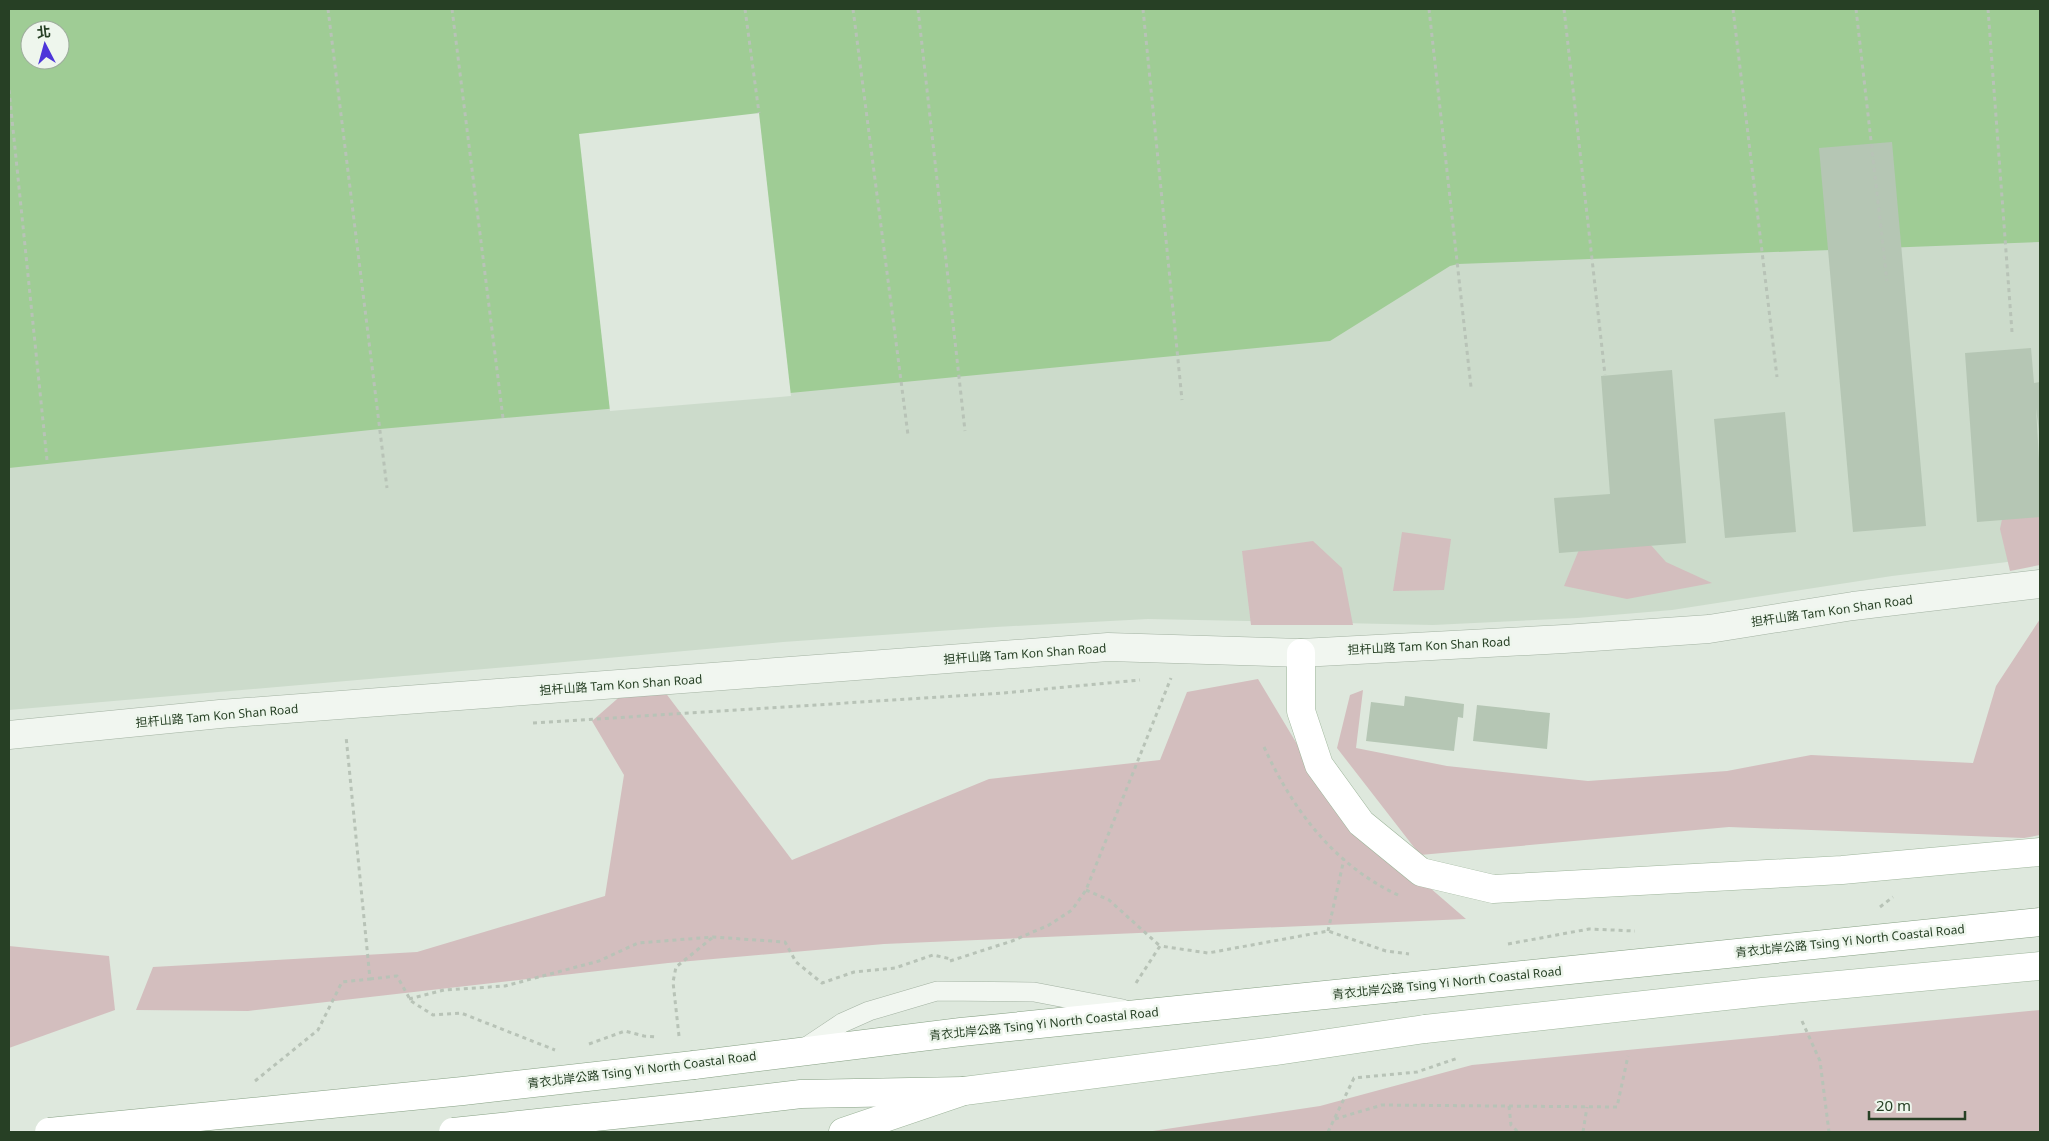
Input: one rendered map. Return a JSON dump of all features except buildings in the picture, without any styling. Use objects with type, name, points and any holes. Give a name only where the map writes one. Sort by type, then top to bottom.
[{"type":"main road","points":[[1301,653],[1301,711],[1319,765],[1360,824],[1421,872],[1493,890],[1842,870],[2040,852]]},
{"type":"main road","name":"青衣北岸公路 Tsing Yi North Coastal Road","points":[[49,1132],[472,1090],[961,1032],[2040,922]]},
{"type":"main road","points":[[454,1132],[801,1094],[964,1090],[1266,1053],[1425,1029],[1762,992],[2040,966]]},
{"type":"main road","points":[[843,1132],[964,1090]]},
{"type":"street","name":"担杆山路 Tam Kon Shan Road","points":[[9,735],[220,714],[1108,647],[1301,653],[1709,629],[1853,606],[2040,584]]},
{"type":"lane","points":[[800,1051],[842,1023],[869,1011],[938,991],[1034,992],[1146,1013]]},
{"type":"path","points":[[328,9],[387,488]]},
{"type":"path","points":[[452,9],[502,418]]},
{"type":"path","points":[[745,9],[759,113]]},
{"type":"path","points":[[853,9],[908,435]]},
{"type":"path","points":[[918,9],[965,431]]},
{"type":"path","points":[[1143,9],[1182,400]]},
{"type":"path","points":[[1429,9],[1471,386]]},
{"type":"path","points":[[1564,9],[1605,375]]},
{"type":"path","points":[[1733,9],[1777,377]]},
{"type":"path","points":[[1856,9],[1887,280]]},
{"type":"path","points":[[1988,9],[2012,332]]},
{"type":"path","points":[[9,90],[47,460]]},
{"type":"path","points":[[409,999],[444,990],[505,986],[599,960],[638,943],[713,937],[785,942],[796,962],[822,983],[854,972],[895,968],[933,955],[950,959],[1012,941],[1048,925],[1072,910],[1086,890],[1172,678],[1162,678]]},
{"type":"path","points":[[525,724],[1003,693],[1142,680]]},
{"type":"path","points":[[356,735],[346,736],[370,979]]},
{"type":"path","points":[[1264,747],[1279,780]]},
{"type":"path","points":[[1328,931],[1344,859]]},
{"type":"path","points":[[1086,890],[1109,900],[1160,946],[1208,952],[1328,931],[1386,951],[1413,955]]},
{"type":"path","points":[[1507,944],[1589,930]]},
{"type":"path","points":[[670,1037],[681,1037],[673,982],[676,967],[713,937]]},
{"type":"path","points":[[1120,1008],[1160,946]]},
{"type":"path","points":[[938,991],[950,959]]},
{"type":"path","points":[[251,1084],[318,1030],[342,982],[397,976],[409,999],[433,1015],[461,1013],[556,1050]]},
{"type":"path","points":[[1802,1021],[1820,1061],[1830,1132]]},
{"type":"path","points":[[582,1047],[625,1031],[644,1036],[661,1037]]},
{"type":"path","points":[[1328,1132],[1354,1078],[1417,1072],[1463,1056]]},
{"type":"path","points":[[1335,1119],[1382,1105],[1617,1107],[1628,1056]]},
{"type":"path","points":[[1509,1106],[1511,1125],[1518,1132]]},
{"type":"path","points":[[1583,1132],[1587,1107]]},
{"type":"shaded area","points":[[9,9],[2040,9],[2040,242],[1458,264],[1450,266],[1330,341],[790,393],[380,429],[9,468]]},
{"type":"shaded area","points":[[2040,137],[2040,558],[1892,576],[1672,610],[1577,618],[1433,625],[1148,619],[996,627],[783,642],[9,710],[9,138]]},
{"type":"shaded area","points":[[2040,475],[2040,565],[2010,571],[2000,529],[2009,486]]},
{"type":"shaded area","points":[[1402,532],[1451,539],[1444,590],[1393,591]]},
{"type":"shaded area","points":[[1641,534],[1666,562],[1712,583],[1627,599],[1564,586],[1583,540]]},
{"type":"shaded area","points":[[1313,541],[1342,568],[1353,625],[1251,625],[1242,551]]},
{"type":"shaded area","points":[[2040,619],[2040,835],[2024,838],[1729,827],[1420,855],[1337,748],[1350,695],[1363,690],[1356,748],[1447,766],[1588,781],[1727,771],[1811,755],[1973,763],[1996,686]]},
{"type":"shaded area","points":[[649,671],[792,860],[989,779],[1160,760],[1187,692],[1258,679],[1333,804],[1466,919],[884,944],[668,963],[248,1011],[136,1010],[153,967],[417,952],[605,896],[624,775],[592,721]]},
{"type":"shaded area","points":[[9,946],[109,956],[115,1010],[9,1048]]},
{"type":"shaded area","points":[[2040,1010],[2040,1132],[1146,1132],[1320,1106],[1472,1065]]},
{"type":"pier","points":[[759,113],[791,396],[610,411],[579,134]]}]
